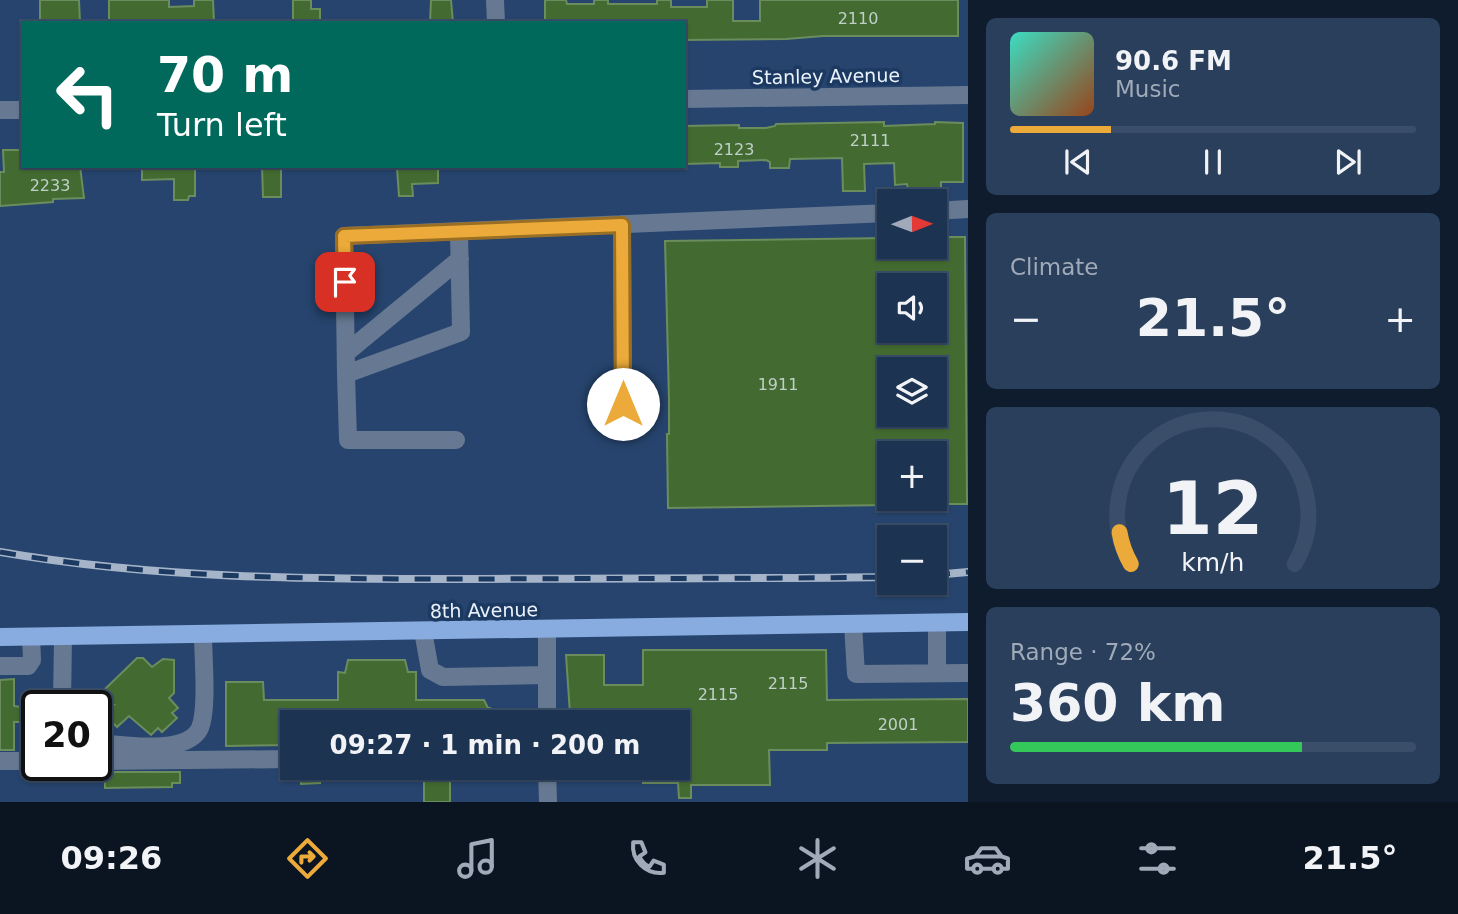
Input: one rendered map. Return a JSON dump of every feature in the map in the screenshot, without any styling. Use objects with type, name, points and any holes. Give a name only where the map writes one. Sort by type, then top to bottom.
[{"type":"main road","name":"8th Avenue","points":[[0,637],[968,622]]},
{"type":"street","points":[[495,0],[496,21]]},
{"type":"street","name":"Stanley Avenue","points":[[686,99],[968,95]]},
{"type":"street","points":[[0,110],[21,110]]},
{"type":"street","points":[[947,210],[968,209]]},
{"type":"street","points":[[456,440],[348,440],[344,236],[877,214]]},
{"type":"street","points":[[622,225],[623,404]]},
{"type":"street","points":[[346,374],[461,332],[459,232]]},
{"type":"street","points":[[346,353],[460,259]]},
{"type":"street","points":[[937,623],[937,673]]},
{"type":"street","points":[[853,624],[856,674],[968,673]]},
{"type":"street","points":[[547,630],[547,710]]},
{"type":"street","points":[[423,631],[430,670],[436,675],[547,676]]},
{"type":"street","points":[[112,743],[153,747],[175,744],[195,736],[201,725],[204,701],[203,634]]},
{"type":"street","points":[[62,690],[63,636]]},
{"type":"street","points":[[0,666],[28,666],[32,660],[31,637]]},
{"type":"street","points":[[112,761],[280,760]]},
{"type":"street","points":[[0,761],[21,761]]},
{"type":"street","points":[[547,780],[548,802]]},
{"type":"building","points":[[40,0],[79,0],[80,21],[40,21]]},
{"type":"building","points":[[109,0],[169,0],[169,7],[194,6],[194,0],[213,0],[214,21],[109,21]]},
{"type":"building","points":[[293,0],[311,0],[311,9],[320,9],[320,21],[293,21]]},
{"type":"building","points":[[431,0],[451,0],[453,21],[430,21]]},
{"type":"building","points":[[545,0],[566,0],[567,4],[594,4],[594,0],[608,0],[608,4],[657,4],[657,0],[671,0],[671,7],[707,7],[707,0],[733,0],[733,21],[760,21],[760,0],[958,0],[958,36],[686,40],[686,21],[545,21]]},
{"type":"building","points":[[884,122],[884,126],[963,123],[963,182],[941,182],[941,188],[908,189],[907,184],[895,185],[894,163],[864,164],[865,191],[843,191],[842,158],[790,159],[789,168],[770,168],[770,162],[766,160],[738,161],[738,167],[720,167],[720,163],[686,164],[686,126]]},
{"type":"building","points":[[3,150],[21,150],[21,168],[80,168],[84,198],[0,206],[0,172],[4,172]]},
{"type":"building","points":[[142,168],[195,168],[195,196],[189,196],[188,200],[174,200],[174,179],[142,180]]},
{"type":"building","points":[[262,168],[281,168],[281,197],[263,197]]},
{"type":"building","points":[[397,168],[438,168],[438,183],[412,184],[413,196],[399,196]]},
{"type":"building","points":[[947,237],[965,237],[967,504],[947,504],[947,441],[877,441],[877,505],[668,508],[669,400],[665,241],[877,238],[877,259],[947,259]]},
{"type":"building","points":[[643,650],[826,650],[827,700],[968,699],[968,742],[827,743],[827,750],[769,750],[770,785],[691,785],[691,798],[679,798],[678,783],[643,783],[643,780],[690,780],[690,710],[570,710],[566,655],[604,655],[604,685],[643,685]]},
{"type":"building","points":[[137,658],[143,658],[152,667],[163,659],[174,660],[174,693],[169,698],[178,708],[172,713],[177,718],[162,732],[158,728],[151,735],[129,716],[117,727],[112,722],[112,690],[104,690]]},
{"type":"building","points":[[348,660],[405,660],[408,672],[416,672],[416,700],[484,700],[490,710],[280,710],[280,745],[226,746],[226,682],[263,682],[264,700],[338,700],[338,672],[345,673]]},
{"type":"building","points":[[14,679],[14,706],[21,707],[21,722],[14,722],[14,750],[0,750],[0,680]]},
{"type":"building","points":[[112,772],[180,772],[180,783],[172,783],[172,787],[105,788],[105,781],[112,781]]},
{"type":"building","points":[[301,780],[320,780],[320,783],[301,784]]},
{"type":"building","points":[[424,780],[450,780],[450,802],[424,802]]},
{"type":"railway","points":[[0,552],[121,568],[303,578],[877,577]]},
{"type":"railway","points":[[947,574],[968,572]]},
{"type":"route","points":[[345,282],[344,236],[622,225],[623,404]]}]
